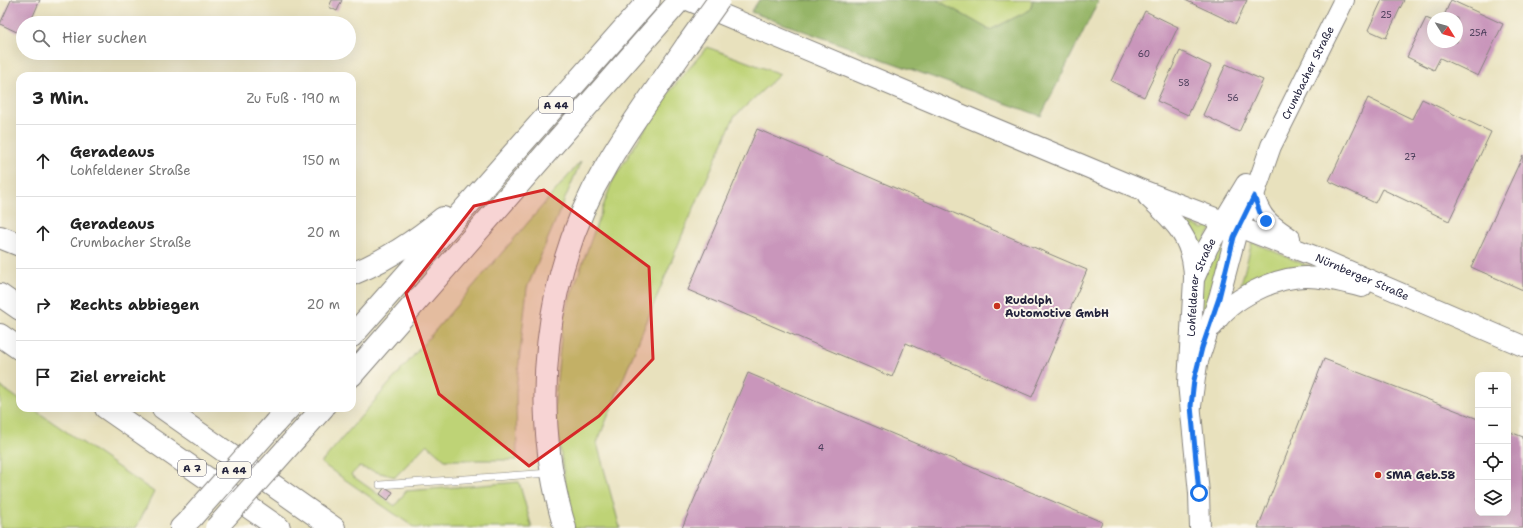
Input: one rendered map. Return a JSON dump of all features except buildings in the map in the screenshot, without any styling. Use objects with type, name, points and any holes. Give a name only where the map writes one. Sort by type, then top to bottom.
[{"type":"highway","name":"A 44","points":[[356,331],[649,0]]},
{"type":"highway","points":[[356,370],[680,0]]},
{"type":"highway","points":[[565,528],[552,473],[546,423],[546,378],[552,320],[558,290],[570,248],[586,206],[606,166],[718,0]]},
{"type":"highway","points":[[356,272],[376,265],[424,233],[486,184]]},
{"type":"highway","points":[[0,237],[16,243]]},
{"type":"highway","points":[[0,295],[16,306]]},
{"type":"highway","points":[[0,335],[16,345]]},
{"type":"highway","name":"A 7","points":[[112,412],[279,528]]},
{"type":"highway","points":[[169,412],[334,528]]},
{"type":"highway","points":[[216,528],[319,412]]},
{"type":"highway","name":"A 44","points":[[187,523],[282,416]]},
{"type":"main road","name":"Nürnberger Straße","points":[[688,0],[1137,188],[1314,256],[1401,295],[1523,346]]},
{"type":"main road","name":"Crumbacher Straße","points":[[1231,224],[1254,196],[1271,146],[1344,0]]},
{"type":"main road","name":"Crumbacher Straße","points":[[1231,224],[1256,166],[1271,146]]},
{"type":"main road","points":[[1137,188],[1167,215],[1182,233],[1192,256],[1194,279]]},
{"type":"main road","points":[[1254,196],[1260,213],[1266,221],[1314,256]]},
{"type":"main road","name":"Lohfeldener Straße","points":[[1200,528],[1199,493],[1188,383],[1194,279],[1200,262],[1231,224]]},
{"type":"main road","name":"Lohfeldener Straße","points":[[1191,406],[1197,364],[1208,335],[1219,298],[1231,224]]},
{"type":"main road","points":[[1208,335],[1216,321],[1243,298],[1267,286],[1291,278],[1307,277],[1327,279],[1401,295]]},
{"type":"lane","points":[[380,485],[552,473]]},
{"type":"highlighted area","points":[[544,190],[649,267],[653,359],[599,416],[529,466],[439,394],[406,293],[474,206]]},
{"type":"green space","points":[[759,0],[937,0],[990,30],[1030,10],[1033,0],[1099,0],[1041,116],[751,12]]},
{"type":"green space","points":[[937,0],[1033,0],[1030,10],[990,30]]},
{"type":"green space","points":[[707,47],[780,74],[734,117],[683,233],[597,443],[620,528],[572,528],[554,409],[563,317],[612,182],[665,97]]},
{"type":"green space","points":[[581,161],[527,288],[516,390],[517,460],[445,460],[427,444],[395,477],[359,467],[351,475],[395,506],[406,491],[519,482],[532,528],[415,528],[321,463]]},
{"type":"green space","points":[[1184,221],[1204,229],[1208,225],[1213,227],[1199,249]]},
{"type":"green space","points":[[1226,241],[1198,337],[1200,280],[1220,244]]},
{"type":"green space","points":[[1252,242],[1315,269],[1243,291],[1241,285]]},
{"type":"green space","points":[[0,386],[16,397],[16,412],[38,412],[154,492],[136,528],[0,528]]},
{"type":"place","name":"Rudolph Automotive GmbH","points":[[997,306]]},
{"type":"place","name":"SMA Geb.58","points":[[1378,475]]},
{"type":"route","points":[[1199,493],[1191,406],[1197,364],[1208,335],[1219,298],[1234,237],[1254,196],[1258,209],[1266,221]]}]
